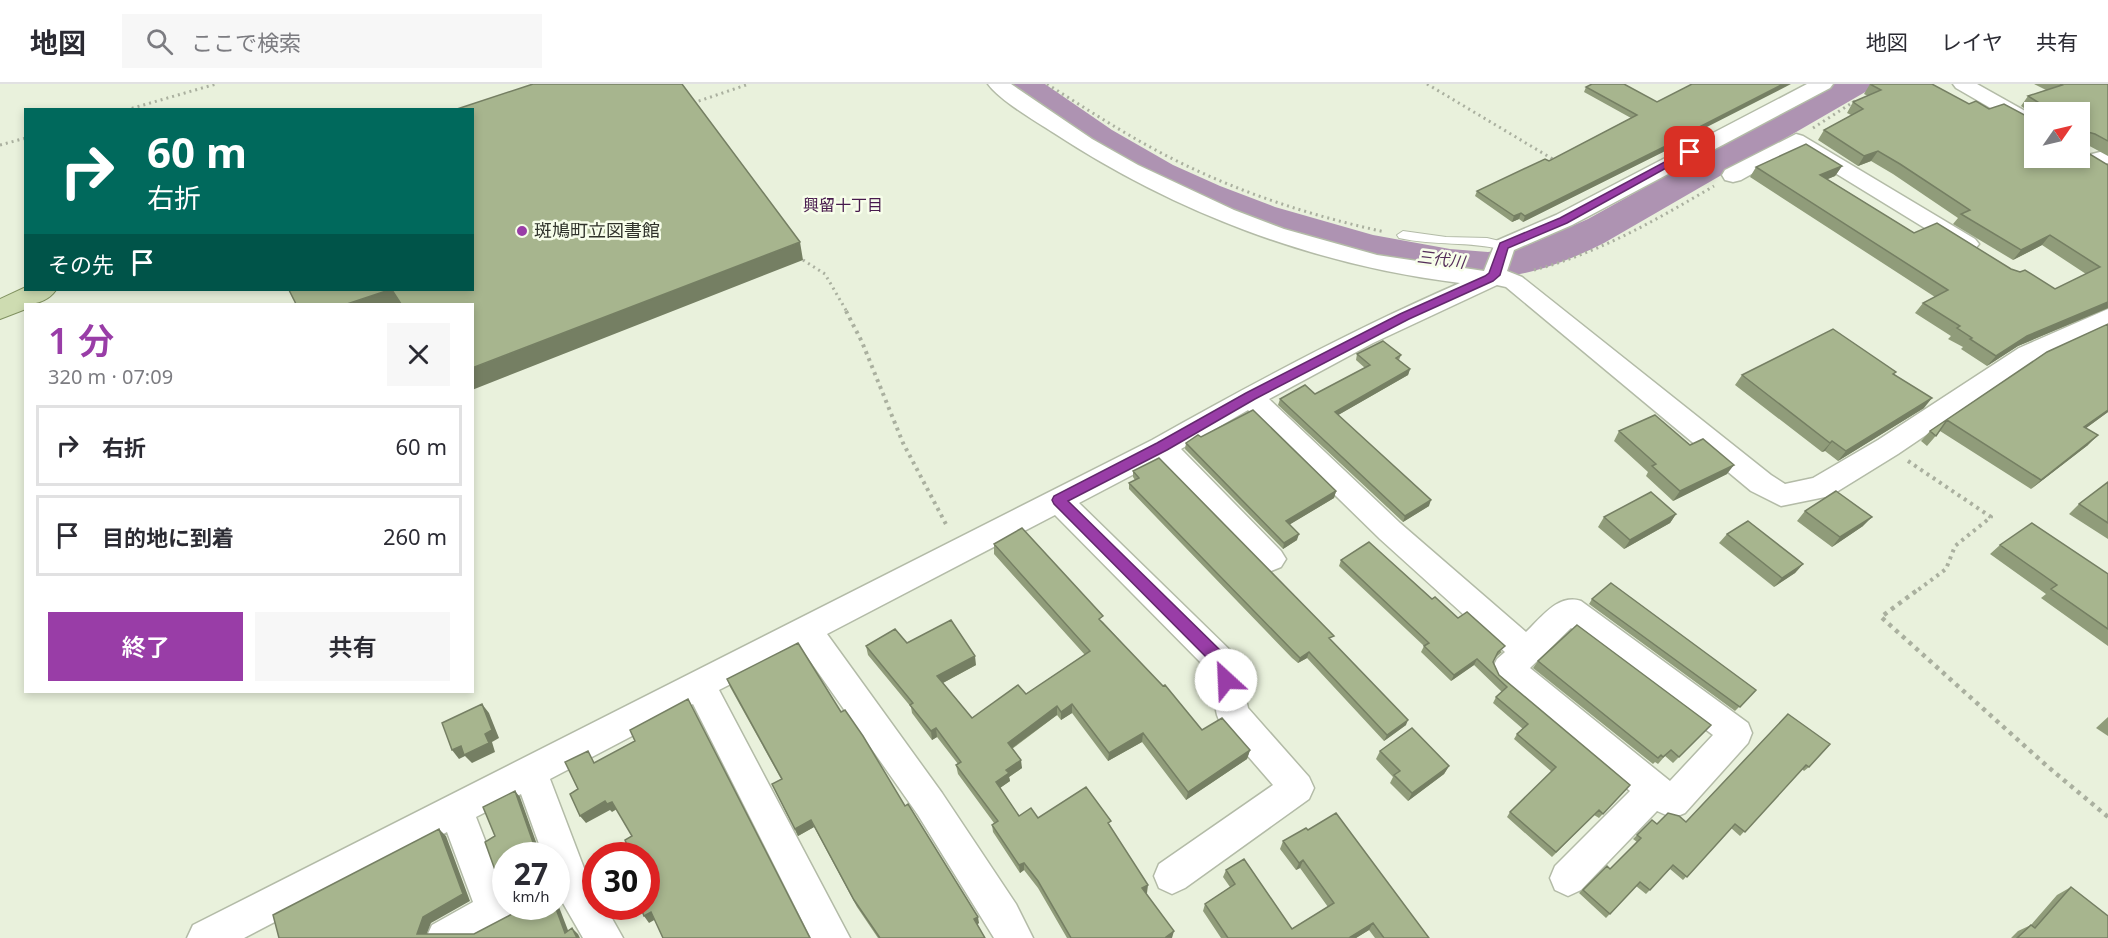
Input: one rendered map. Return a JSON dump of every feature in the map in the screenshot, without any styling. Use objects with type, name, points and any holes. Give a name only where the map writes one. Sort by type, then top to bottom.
[{"type":"main road","points":[[0,310],[40,291]]},
{"type":"street","points":[[998,84],[1121,166],[1180,195],[1269,231],[1330,251],[1379,263],[1492,277],[1514,282],[1761,483],[1781,495],[1820,488],[1888,447],[2028,354],[2108,317]]},
{"type":"street","points":[[1963,84],[2024,119]]},
{"type":"street","points":[[206,938],[243,929],[530,771],[1162,447],[1250,396],[1424,306],[1492,277],[1504,246],[1564,220],[1753,123],[1818,85]]},
{"type":"street","points":[[1753,123],[1788,140],[1982,254]]},
{"type":"street","points":[[1733,175],[1788,140]]},
{"type":"street","points":[[1250,396],[1390,531],[1526,652]]},
{"type":"street","points":[[1162,447],[1271,559]]},
{"type":"street","points":[[1058,500],[1222,663],[1233,715],[1297,788],[1172,876]]},
{"type":"street","points":[[1570,610],[1736,733],[1673,801],[1654,790],[1508,669],[1526,652],[1570,610]]},
{"type":"street","points":[[806,630],[930,804],[1003,917],[1014,938]]},
{"type":"street","points":[[700,685],[831,938]]},
{"type":"street","points":[[530,771],[552,842]]},
{"type":"street","points":[[1568,878],[1654,790]]},
{"type":"street","points":[[456,810],[492,890]]},
{"type":"street","points":[[570,882],[604,938]]},
{"type":"street","points":[[445,938],[492,912]]},
{"type":"lane","points":[[1404,235],[1428,240],[1464,242],[1485,240],[1504,246]]},
{"type":"path","points":[[133,108],[216,84]]},
{"type":"path","points":[[690,104],[749,84]]},
{"type":"path","points":[[1047,84],[1173,159],[1227,183],[1317,216],[1404,235]]},
{"type":"path","points":[[1428,84],[1561,164]]},
{"type":"path","points":[[1788,140],[1858,99]]},
{"type":"path","points":[[0,145],[24,139]]},
{"type":"path","points":[[1492,277],[1556,266],[1651,222],[1733,175]]},
{"type":"path","points":[[804,260],[825,274],[835,288],[862,342],[903,443],[960,551]]},
{"type":"path","points":[[1888,447],[1992,517],[1955,546],[1946,569],[1881,617],[2047,766],[2108,817]]},
{"type":"building","points":[[533,84],[682,84],[800,242],[474,367],[474,303],[400,303],[393,291],[474,291],[474,108],[460,108]]},
{"type":"building","points":[[1592,84],[1624,84],[1657,102],[1692,84],[1783,84],[1701,126],[1704,127],[1525,216],[1521,213],[1514,216],[1477,191],[1545,159],[1549,161],[1637,115],[1586,87]]},
{"type":"building","points":[[1870,84],[1932,84],[1969,104],[1976,101],[1989,109],[2004,104],[2024,115],[2024,168],[2090,168],[2090,154],[2108,165],[2108,302],[2027,336],[1996,356],[1957,328],[1960,326],[1923,303],[1948,290],[1756,167],[1806,144],[1842,166],[1820,175],[1914,233],[1937,223],[2011,269],[2020,272],[2025,270],[2055,289],[2100,267],[2050,235],[2021,250],[1961,214],[1970,210],[1900,164],[1878,151],[1864,156],[1824,130],[1863,109],[1853,102],[1881,90]]},
{"type":"building","points":[[2060,84],[2108,84],[2108,141],[2090,133],[2090,102],[2038,102],[2028,96],[2062,85]]},
{"type":"building","points":[[290,291],[386,291],[350,303],[296,303]]},
{"type":"building","points":[[2108,324],[2108,410],[2084,427],[2098,435],[2041,480],[1947,420],[1936,436],[1930,431],[2047,352]]},
{"type":"building","points":[[1833,329],[1896,372],[1893,374],[1932,398],[1846,451],[1832,441],[1830,443],[1742,375]]},
{"type":"building","points":[[1383,341],[1401,355],[1396,358],[1410,369],[1335,412],[1431,500],[1405,516],[1280,399],[1305,385],[1315,394],[1370,365],[1357,354]]},
{"type":"building","points":[[1253,410],[1336,491],[1286,521],[1299,534],[1284,543],[1186,443],[1198,435],[1201,437]]},
{"type":"building","points":[[1655,415],[1690,445],[1703,439],[1734,465],[1680,491],[1652,466],[1656,464],[1619,431]]},
{"type":"building","points":[[1159,458],[1334,636],[1329,638],[1408,720],[1387,735],[1309,652],[1300,658],[1129,483],[1139,478],[1133,471]]},
{"type":"building","points":[[2108,482],[2108,523],[2079,504]]},
{"type":"building","points":[[1836,491],[1872,517],[1840,537],[1805,511]]},
{"type":"building","points":[[1651,492],[1676,514],[1630,540],[1604,517]]},
{"type":"building","points":[[1748,521],[1803,564],[1782,578],[1727,534]]},
{"type":"building","points":[[2032,523],[2108,574],[2108,629],[2051,589],[2057,585],[2000,545]]},
{"type":"building","points":[[1022,528],[1103,616],[1099,619],[1163,686],[1165,685],[1202,730],[1222,718],[1250,750],[1188,792],[1143,733],[1109,753],[1072,704],[1061,712],[1057,706],[1008,743],[1021,760],[1006,770],[1009,773],[996,782],[1019,816],[1031,808],[1038,818],[1086,787],[1111,821],[1108,823],[1148,885],[1142,888],[1174,931],[1167,938],[1071,938],[1038,881],[1024,863],[1019,865],[992,825],[998,821],[956,765],[961,762],[936,728],[931,731],[910,705],[913,703],[866,646],[895,629],[907,643],[951,620],[975,656],[937,676],[972,718],[1018,685],[1026,694],[1090,651],[994,544]]},
{"type":"building","points":[[1369,542],[1432,599],[1435,597],[1458,618],[1467,612],[1505,646],[1498,652],[1493,662],[1499,675],[1630,785],[1603,814],[1599,810],[1556,852],[1510,812],[1556,767],[1517,734],[1528,724],[1496,697],[1507,687],[1477,659],[1454,675],[1424,646],[1429,643],[1341,560]]},
{"type":"building","points":[[1611,583],[1756,690],[1740,707],[1592,599]]},
{"type":"building","points":[[1577,625],[1711,725],[1679,757],[1671,750],[1658,758],[1538,661]]},
{"type":"building","points":[[798,643],[841,712],[845,710],[863,736],[905,806],[908,804],[978,917],[974,919],[985,938],[880,938],[854,900],[811,820],[795,829],[772,784],[782,779],[727,679]]},
{"type":"building","points":[[688,699],[810,938],[663,938],[655,920],[660,920],[660,842],[626,842],[625,840],[632,836],[612,802],[607,804],[605,801],[580,816],[570,794],[578,789],[565,762],[588,751],[594,763],[635,741],[630,730]]},
{"type":"building","points":[[482,704],[492,730],[485,734],[489,743],[464,755],[461,746],[452,750],[442,723]]},
{"type":"building","points":[[1788,714],[1830,744],[1809,767],[1806,765],[1745,832],[1735,824],[1687,877],[1673,865],[1650,890],[1640,882],[1610,914],[1583,890],[1607,866],[1610,869],[1641,838],[1637,835],[1652,820],[1657,824],[1668,813],[1679,816],[1686,822]]},
{"type":"building","points":[[1412,728],[1449,766],[1412,793],[1394,775],[1400,771],[1380,751]]},
{"type":"building","points":[[515,791],[533,842],[492,842],[492,862],[485,842],[495,836],[483,807]]},
{"type":"building","points":[[1336,813],[1429,938],[1384,938],[1373,923],[1349,938],[1228,938],[1205,904],[1235,884],[1226,870],[1244,859],[1292,929],[1334,903],[1303,860],[1299,863],[1283,841],[1306,828],[1308,830]]},
{"type":"building","points":[[439,829],[463,894],[423,917],[417,934],[474,934],[501,920],[560,920],[565,933],[572,928],[577,938],[279,938],[273,915]]},
{"type":"building","points":[[2071,887],[2108,916],[2108,938],[2017,938],[2031,925],[2035,928]]},
{"type":"waterway","name":"三代川","points":[[1023,84],[1139,162],[1180,183],[1234,205],[1289,225],[1345,241],[1425,258],[1488,265],[1540,256],[1590,234],[1855,84]]},
{"type":"place","name":"斑鳩町立図書館","points":[[522,231]]},
{"type":"district","name":"興留十丁目","points":[[843,205]]},
{"type":"route","points":[[1226,680],[1222,663],[1058,500],[1162,447],[1250,396],[1404,316],[1489,279],[1494,275],[1504,246],[1564,220],[1690,152]]}]
